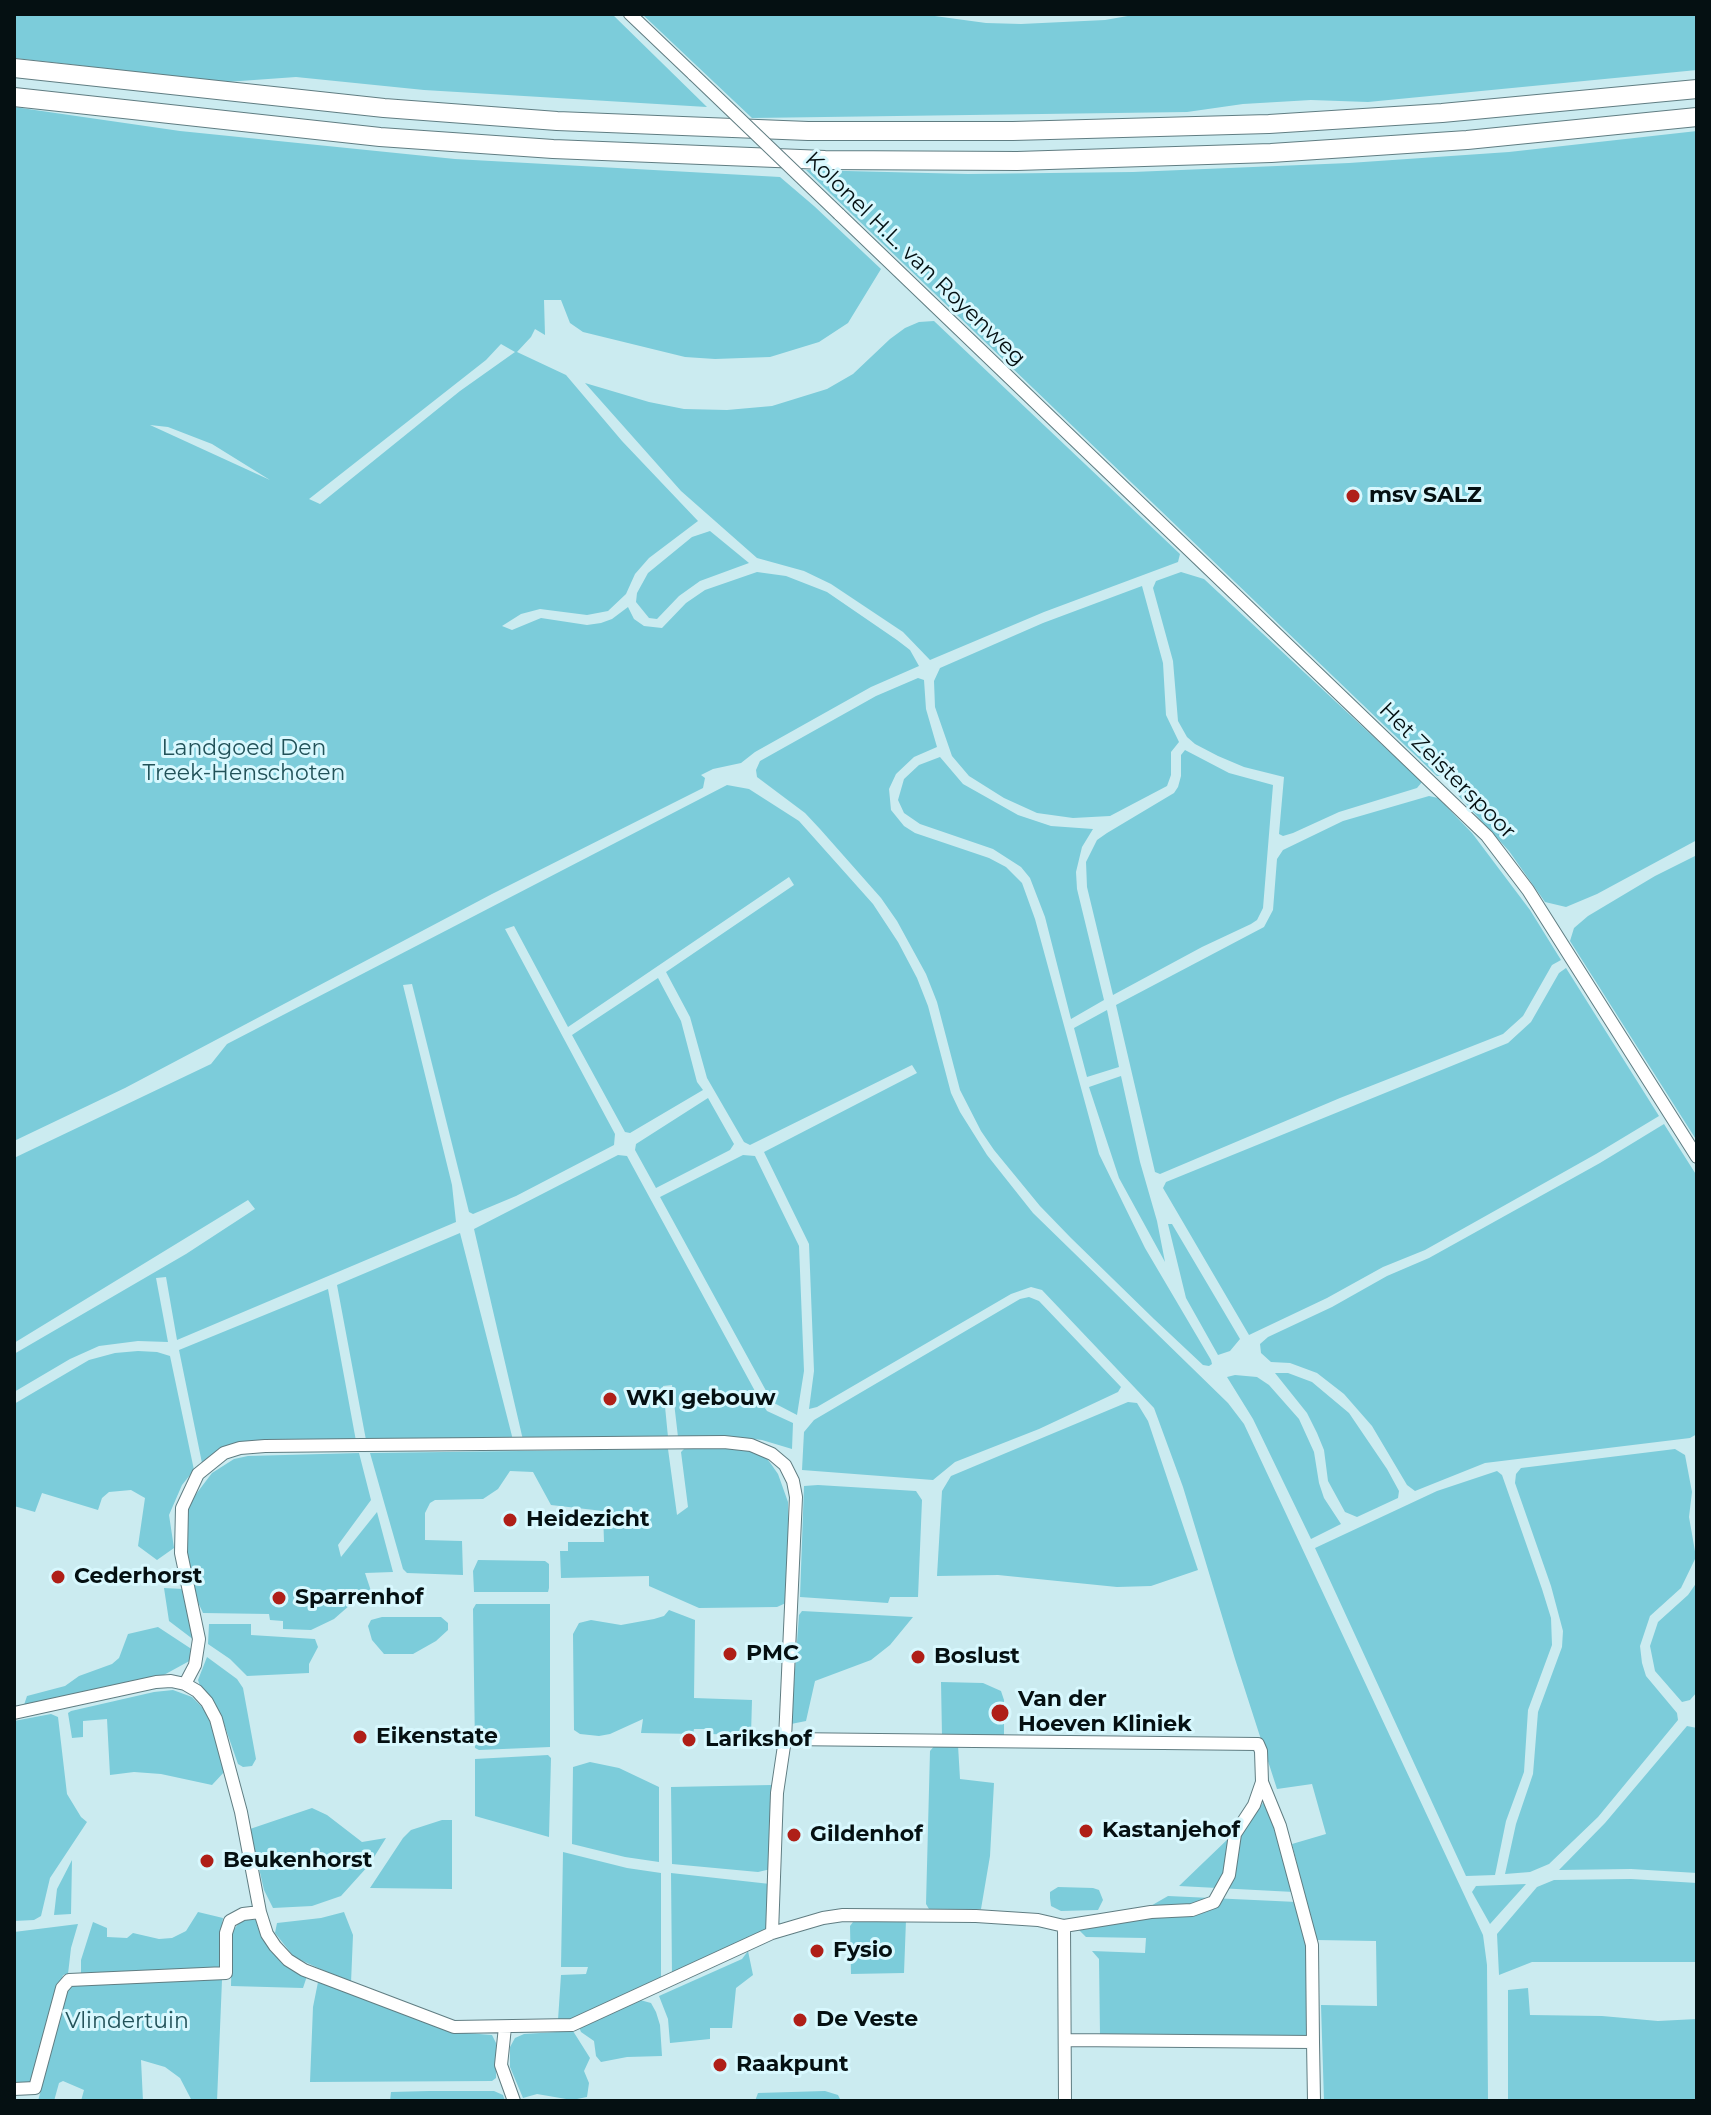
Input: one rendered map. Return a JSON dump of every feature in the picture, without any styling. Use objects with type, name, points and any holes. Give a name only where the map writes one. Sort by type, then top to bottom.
[{"type":"highway","points":[[14,68],[384,108],[572,122],[808,131],[1029,131],[1269,124],[1442,113],[1697,89]]},
{"type":"highway","points":[[14,97],[380,137],[553,149],[841,160],[1017,161],[1271,153],[1482,139],[1697,117]]},
{"type":"street","name":"Kolonel H.L. van Royenweg","points":[[630,14],[1173,533]]},
{"type":"street","name":"Het Zeisterspoor","points":[[1173,533],[1487,836],[1528,890],[1697,1157]]},
{"type":"street","points":[[185,1684],[195,1665],[199,1639],[181,1553],[179,1527],[182,1508],[198,1474],[224,1453],[265,1446],[724,1442],[751,1445],[772,1454],[785,1465],[796,1497],[785,1739],[777,1793],[772,1933]]},
{"type":"street","points":[[14,1713],[156,1682],[185,1684],[207,1702],[216,1719],[241,1812],[260,1912],[267,1934],[275,1946],[288,1960],[304,1970],[449,2025],[564,2026],[581,2022],[772,1933],[823,1918],[843,1915],[976,1916],[1038,1920],[1064,1926],[1151,1912],[1192,1910],[1214,1902],[1229,1875],[1235,1834],[1254,1805],[1262,1782]]},
{"type":"street","points":[[785,1739],[1258,1744],[1262,1782],[1280,1826],[1312,1945],[1314,2101]]},
{"type":"street","points":[[14,2089],[35,2088],[62,1988],[69,1980],[226,1973],[226,1933],[230,1921],[236,1916],[260,1912]]},
{"type":"street","points":[[1064,1926],[1065,2101]]},
{"type":"street","points":[[505,2027],[501,2065],[514,2101]]},
{"type":"street","points":[[1066,2040],[1313,2042]]},
{"type":"green space","points":[[14,14],[612,14],[707,107],[424,90],[296,77],[226,82],[14,58]]},
{"type":"green space","points":[[642,14],[920,14],[986,23],[1021,24],[1105,20],[1139,14],[1697,14],[1697,70],[1368,102],[1311,100],[1243,104],[1187,112],[752,118]]},
{"type":"green space","name":"Landgoed Den Treek-Henschoten","points":[[14,107],[180,131],[455,159],[780,177],[881,269],[848,323],[819,342],[770,357],[685,357],[583,332],[570,323],[561,300],[544,300],[545,335],[535,329],[517,352],[566,375],[622,441],[698,521],[649,558],[635,574],[626,594],[608,611],[587,615],[540,609],[521,614],[502,626],[512,630],[541,618],[587,625],[601,623],[628,607],[634,619],[644,626],[662,628],[686,603],[705,590],[757,572],[786,576],[827,592],[910,650],[919,666],[871,687],[755,752],[741,763],[701,775],[705,778],[703,788],[492,894],[125,1088],[14,1141]],"holes":[[[501,344],[515,352],[460,391],[320,504],[309,499],[486,360]],[[150,425],[168,427],[212,444],[270,480]]]},
{"type":"green space","points":[[1697,131],[1697,840],[1597,894],[1566,907],[1545,902],[1509,851],[1455,792],[1459,773],[1437,776],[806,170],[968,174],[1133,172],[1349,163],[1509,152]]},
{"type":"green space","points":[[934,321],[1180,554],[1178,562],[1044,612],[930,660],[903,632],[831,584],[804,571],[757,558],[681,491],[585,383],[684,409],[727,410],[772,406],[827,389],[853,374],[905,328],[919,322]]},
{"type":"green space","points":[[710,531],[749,563],[700,581],[679,596],[657,619],[649,618],[636,602],[637,593],[648,573],[692,537]]},
{"type":"green space","points":[[1181,572],[1204,579],[1422,782],[1417,788],[1339,812],[1293,833],[1279,834],[1284,777],[1244,767],[1195,744],[1178,721],[1173,661],[1153,588],[1156,581]]},
{"type":"green space","points":[[1142,586],[1163,663],[1166,715],[1179,742],[1171,752],[1171,775],[1167,786],[1110,816],[1073,818],[1037,813],[1004,798],[969,776],[952,756],[935,707],[934,681],[940,668],[1043,623]]},
{"type":"green space","points":[[918,678],[924,680],[926,709],[937,747],[914,757],[896,774],[889,789],[891,810],[904,826],[915,833],[989,858],[1006,867],[1022,883],[1035,919],[1099,1154],[1145,1248],[1211,1360],[1209,1366],[1203,1365],[1071,1238],[994,1150],[960,1090],[937,1002],[926,974],[897,921],[881,898],[805,813],[757,777],[760,761],[876,696]]},
{"type":"green space","points":[[1185,750],[1229,773],[1273,785],[1263,908],[1251,924],[1113,995],[1087,887],[1086,862],[1097,840],[1174,793],[1181,776],[1181,755]]},
{"type":"green space","points":[[940,757],[963,784],[1018,815],[1051,826],[1093,829],[1082,847],[1076,872],[1077,889],[1104,1000],[1071,1019],[1045,917],[1030,878],[1021,867],[993,849],[920,824],[904,813],[898,800],[904,779],[919,765]]},
{"type":"green space","points":[[727,785],[749,789],[799,821],[873,904],[917,978],[928,1006],[951,1093],[987,1155],[1033,1213],[1228,1403],[1244,1424],[1483,1935],[1487,1965],[1488,2101],[1324,2101],[1321,2005],[1377,2006],[1376,1941],[1316,1940],[1292,1844],[1326,1834],[1312,1784],[1277,1789],[1183,1487],[1154,1408],[1042,1290],[1031,1287],[1011,1294],[809,1409],[814,1371],[809,1244],[764,1152],[917,1073],[912,1065],[750,1145],[744,1142],[707,1078],[690,1017],[666,972],[794,885],[789,877],[568,1027],[514,926],[505,929],[615,1134],[614,1145],[516,1196],[473,1214],[469,1212],[412,984],[403,985],[452,1185],[456,1222],[177,1340],[166,1277],[156,1278],[168,1342],[138,1341],[99,1346],[14,1392],[14,1354],[186,1254],[255,1209],[248,1200],[14,1343],[14,1158],[211,1064],[227,1044]]},
{"type":"green space","points":[[1429,796],[1438,798],[1472,833],[1530,910],[1561,960],[1552,965],[1523,1016],[1503,1034],[1160,1174],[1155,1172],[1116,1005],[1264,927],[1273,910],[1277,859],[1283,850],[1343,821]]},
{"type":"green space","points":[[1697,855],[1697,1141],[1570,941],[1574,928],[1588,916]]},
{"type":"green space","points":[[1566,968],[1659,1116],[1425,1250],[1383,1267],[1249,1335],[1163,1188],[1166,1182],[1508,1043],[1531,1022],[1559,973]]},
{"type":"green space","points":[[658,978],[681,1021],[697,1082],[703,1090],[630,1133],[625,1132],[572,1035]]},
{"type":"green space","points":[[1107,1010],[1119,1067],[1087,1077],[1074,1028]]},
{"type":"green space","points":[[1121,1076],[1165,1262],[1119,1178],[1089,1087]]},
{"type":"green space","points":[[708,1098],[734,1144],[730,1150],[656,1188],[635,1150],[636,1144]]},
{"type":"green space","points":[[1664,1124],[1697,1176],[1697,1434],[1690,1438],[1485,1463],[1415,1491],[1407,1485],[1372,1426],[1344,1394],[1317,1373],[1290,1363],[1271,1362],[1261,1353],[1260,1344],[1268,1337],[1429,1258]]},
{"type":"green space","points":[[618,1155],[627,1156],[762,1404],[767,1411],[793,1423],[792,1449],[738,1437],[678,1437],[672,1385],[663,1386],[668,1437],[523,1440],[474,1229]]},
{"type":"green space","points":[[743,1155],[755,1156],[799,1246],[804,1371],[797,1415],[770,1398],[660,1197]]},
{"type":"green space","points":[[1168,1224],[1172,1224],[1240,1339],[1230,1351],[1218,1355],[1186,1298]]},
{"type":"green space","points":[[460,1233],[513,1440],[366,1440],[337,1285]]},
{"type":"green space","points":[[328,1289],[356,1441],[281,1442],[202,1463],[179,1350]]},
{"type":"green space","points":[[1029,1297],[1039,1301],[1121,1387],[1118,1392],[1039,1429],[955,1462],[933,1480],[802,1470],[804,1432],[814,1420],[1020,1299]]},
{"type":"green space","points":[[138,1351],[170,1356],[194,1470],[182,1485],[169,1515],[174,1548],[157,1560],[138,1546],[145,1498],[131,1490],[109,1492],[102,1498],[98,1510],[42,1493],[35,1512],[14,1506],[14,1404],[89,1360]]},
{"type":"green space","points":[[1275,1373],[1288,1373],[1312,1382],[1349,1413],[1387,1469],[1399,1491],[1398,1498],[1357,1517],[1345,1512],[1328,1481],[1324,1450],[1307,1413]]},
{"type":"green space","points":[[1227,1377],[1257,1377],[1269,1385],[1299,1419],[1314,1452],[1324,1498],[1341,1524],[1311,1539],[1253,1419]]},
{"type":"green space","points":[[1128,1402],[1137,1403],[1148,1421],[1198,1570],[1151,1586],[1117,1587],[998,1575],[937,1576],[942,1491],[951,1476]]},
{"type":"green space","points":[[668,1449],[677,1515],[688,1507],[681,1452],[684,1449],[747,1449],[765,1456],[778,1474],[788,1502],[788,1602],[777,1607],[699,1608],[649,1586],[649,1576],[561,1578],[560,1551],[568,1551],[568,1542],[604,1542],[603,1511],[551,1505],[533,1472],[510,1471],[498,1489],[483,1499],[435,1500],[430,1503],[425,1513],[425,1540],[462,1541],[463,1575],[407,1573],[403,1569],[370,1453]]},
{"type":"green space","points":[[1675,1449],[1685,1455],[1692,1492],[1689,1517],[1696,1557],[1681,1588],[1650,1616],[1640,1646],[1646,1676],[1677,1713],[1678,1720],[1598,1817],[1549,1864],[1530,1872],[1505,1874],[1516,1824],[1533,1774],[1538,1712],[1562,1647],[1563,1631],[1551,1586],[1515,1483],[1516,1474],[1521,1468]]},
{"type":"green space","points":[[359,1453],[371,1500],[338,1545],[341,1557],[377,1512],[393,1572],[365,1573],[372,1594],[358,1598],[334,1619],[311,1630],[283,1629],[283,1621],[270,1620],[269,1614],[203,1613],[197,1600],[184,1540],[187,1506],[212,1473],[234,1459],[248,1456]]},
{"type":"green space","points":[[1497,1471],[1502,1475],[1542,1589],[1551,1618],[1552,1645],[1528,1710],[1524,1772],[1506,1821],[1495,1875],[1466,1876],[1315,1548],[1437,1491]]},
{"type":"green space","points":[[804,1486],[916,1491],[922,1500],[918,1597],[890,1597],[888,1603],[800,1597]]},
{"type":"green space","points":[[478,1560],[545,1561],[549,1564],[548,1592],[474,1592],[473,1571]]},
{"type":"green space","points":[[1697,1582],[1697,1692],[1690,1700],[1682,1702],[1655,1671],[1650,1646],[1658,1622],[1688,1595]]},
{"type":"green space","points":[[164,1588],[183,1589],[194,1640],[169,1621]]},
{"type":"green space","points":[[476,1604],[550,1604],[550,1747],[475,1748],[473,1609]]},
{"type":"green space","points":[[669,1610],[695,1620],[694,1698],[752,1700],[751,1735],[710,1734],[709,1729],[694,1729],[693,1734],[641,1733],[643,1719],[599,1736],[580,1734],[574,1730],[573,1634],[579,1623],[591,1620],[621,1625],[664,1616]]},
{"type":"green space","points":[[802,1611],[913,1617],[890,1645],[871,1660],[815,1681],[806,1721],[791,1724],[799,1615]]},
{"type":"green space","points":[[382,1617],[441,1617],[448,1623],[448,1630],[413,1654],[384,1654],[372,1640],[368,1626],[371,1620]]},
{"type":"green space","points":[[209,1624],[251,1624],[251,1635],[315,1639],[318,1647],[309,1664],[309,1673],[247,1676],[208,1644]]},
{"type":"green space","points":[[158,1627],[196,1652],[193,1659],[162,1676],[23,1708],[27,1696],[65,1686],[79,1676],[112,1664],[119,1658],[128,1634]]},
{"type":"green space","points":[[207,1657],[237,1679],[243,1688],[256,1759],[252,1766],[238,1764],[223,1721],[200,1686],[198,1680]]},
{"type":"green space","points":[[941,1682],[983,1683],[1001,1691],[1004,1736],[942,1736]]},
{"type":"green space","points":[[173,1690],[192,1697],[211,1721],[226,1770],[212,1785],[161,1774],[134,1772],[110,1775],[107,1719],[83,1721],[83,1737],[72,1738],[68,1713],[71,1711]]},
{"type":"green space","points":[[51,1714],[58,1717],[67,1794],[87,1822],[50,1878],[41,1916],[34,1920],[14,1921],[14,1721]]},
{"type":"green space","points":[[1687,1726],[1697,1728],[1697,1873],[1631,1869],[1559,1870],[1605,1823]]},
{"type":"green space","points":[[935,1745],[958,1745],[960,1779],[994,1783],[990,1856],[981,1909],[929,1909],[926,1904],[930,1751]]},
{"type":"green space","points":[[548,1755],[551,1758],[549,1837],[475,1816],[475,1759]]},
{"type":"green space","points":[[590,1762],[619,1768],[659,1787],[659,1862],[572,1844],[573,1767]]},
{"type":"green space","points":[[771,1785],[771,1869],[758,1872],[672,1864],[671,1787]]},
{"type":"green space","points":[[1268,1796],[1294,1892],[1179,1886],[1256,1812]]},
{"type":"green space","points":[[312,1808],[327,1815],[362,1842],[386,1838],[369,1865],[341,1896],[312,1906],[273,1908],[264,1890],[250,1829]]},
{"type":"green space","points":[[452,1820],[452,1889],[370,1888],[411,1830]]},
{"type":"green space","points":[[563,1852],[661,1873],[661,1981],[565,2022],[558,2020],[561,1975],[586,1974],[588,1967],[561,1967]]},
{"type":"green space","points":[[72,1860],[71,1914],[54,1915],[57,1889]]},
{"type":"green space","points":[[671,1873],[770,1884],[767,1930],[672,1976]]},
{"type":"green space","points":[[1631,1879],[1697,1883],[1697,1962],[1532,1962],[1499,1975],[1497,1934],[1537,1887],[1554,1880]]},
{"type":"green space","points":[[1526,1884],[1490,1924],[1472,1892],[1476,1886]]},
{"type":"green space","points":[[1058,1887],[1093,1888],[1099,1890],[1103,1900],[1098,1910],[1061,1911],[1051,1906],[1050,1898],[1050,1892]]},
{"type":"green space","points":[[1168,1896],[1297,1902],[1306,1936],[1309,2038],[1100,2035],[1099,1959],[1092,1951],[1145,1953],[1146,1938],[1086,1937],[1072,1923],[1142,1911]]},
{"type":"green space","points":[[198,1912],[223,1918],[222,1969],[81,1973],[81,1960],[93,1922],[107,1928],[107,1937],[127,1938],[133,1933],[159,1939],[172,1938],[186,1931]]},
{"type":"green space","points":[[344,1912],[353,1935],[351,1983],[294,1957],[275,1933],[277,1923]]},
{"type":"green space","points":[[242,1919],[257,1920],[307,1976],[303,1988],[231,1986],[232,1932]]},
{"type":"green space","points":[[906,1920],[904,1973],[851,1974],[850,1926],[853,1922]]},
{"type":"green space","points":[[78,1924],[68,1974],[63,1975],[32,2082],[14,2083],[14,1932]]},
{"type":"green space","points":[[748,1951],[753,1975],[736,1988],[732,2028],[710,2028],[710,2039],[670,2043],[668,2019],[659,1996],[742,1959]]},
{"type":"green space","name":"Vlindertuin","points":[[222,1980],[217,2101],[192,2101],[180,2078],[165,2067],[141,2060],[143,2101],[81,2101],[84,2090],[63,2081],[59,2083],[54,2101],[38,2101],[69,1986]]},
{"type":"green space","points":[[318,1982],[453,2032],[492,2035],[496,2043],[496,2078],[492,2081],[310,2082],[313,2007]]},
{"type":"green space","points":[[1528,1988],[1530,2015],[1658,2021],[1697,2019],[1697,2101],[1508,2101],[1508,1990]]},
{"type":"green space","points":[[640,2000],[651,2003],[656,2012],[662,2056],[627,2057],[601,2062],[596,2056],[594,2041],[579,2027]]},
{"type":"green space","points":[[573,2031],[590,2058],[584,2071],[589,2083],[587,2097],[572,2100],[537,2094],[523,2098],[510,2067],[510,2047],[515,2038],[524,2034]]},
{"type":"green space","points":[[494,2091],[503,2095],[505,2101],[390,2101],[391,2092]]},
{"type":"green space","points":[[825,2091],[838,2095],[841,2101],[755,2101],[758,2093]]},
{"type":"place","name":"msv SALZ","points":[[1353,496]]},
{"type":"place","name":"WKI gebouw","points":[[610,1399]]},
{"type":"place","name":"Heidezicht","points":[[510,1520]]},
{"type":"place","name":"Cederhorst","points":[[58,1577]]},
{"type":"place","name":"Sparrenhof","points":[[279,1598]]},
{"type":"place","name":"PMC","points":[[730,1654]]},
{"type":"place","name":"Boslust","points":[[918,1657]]},
{"type":"place","name":"Van der Hoeven Kliniek","points":[[1000,1713]]},
{"type":"place","name":"Eikenstate","points":[[360,1737]]},
{"type":"place","name":"Larikshof","points":[[689,1740]]},
{"type":"place","name":"Kastanjehof","points":[[1086,1831]]},
{"type":"place","name":"Gildenhof","points":[[794,1835]]},
{"type":"place","name":"Beukenhorst","points":[[207,1861]]},
{"type":"place","name":"Fysio","points":[[817,1951]]},
{"type":"place","name":"De Veste","points":[[800,2020]]},
{"type":"place","name":"Raakpunt","points":[[720,2065]]}]
